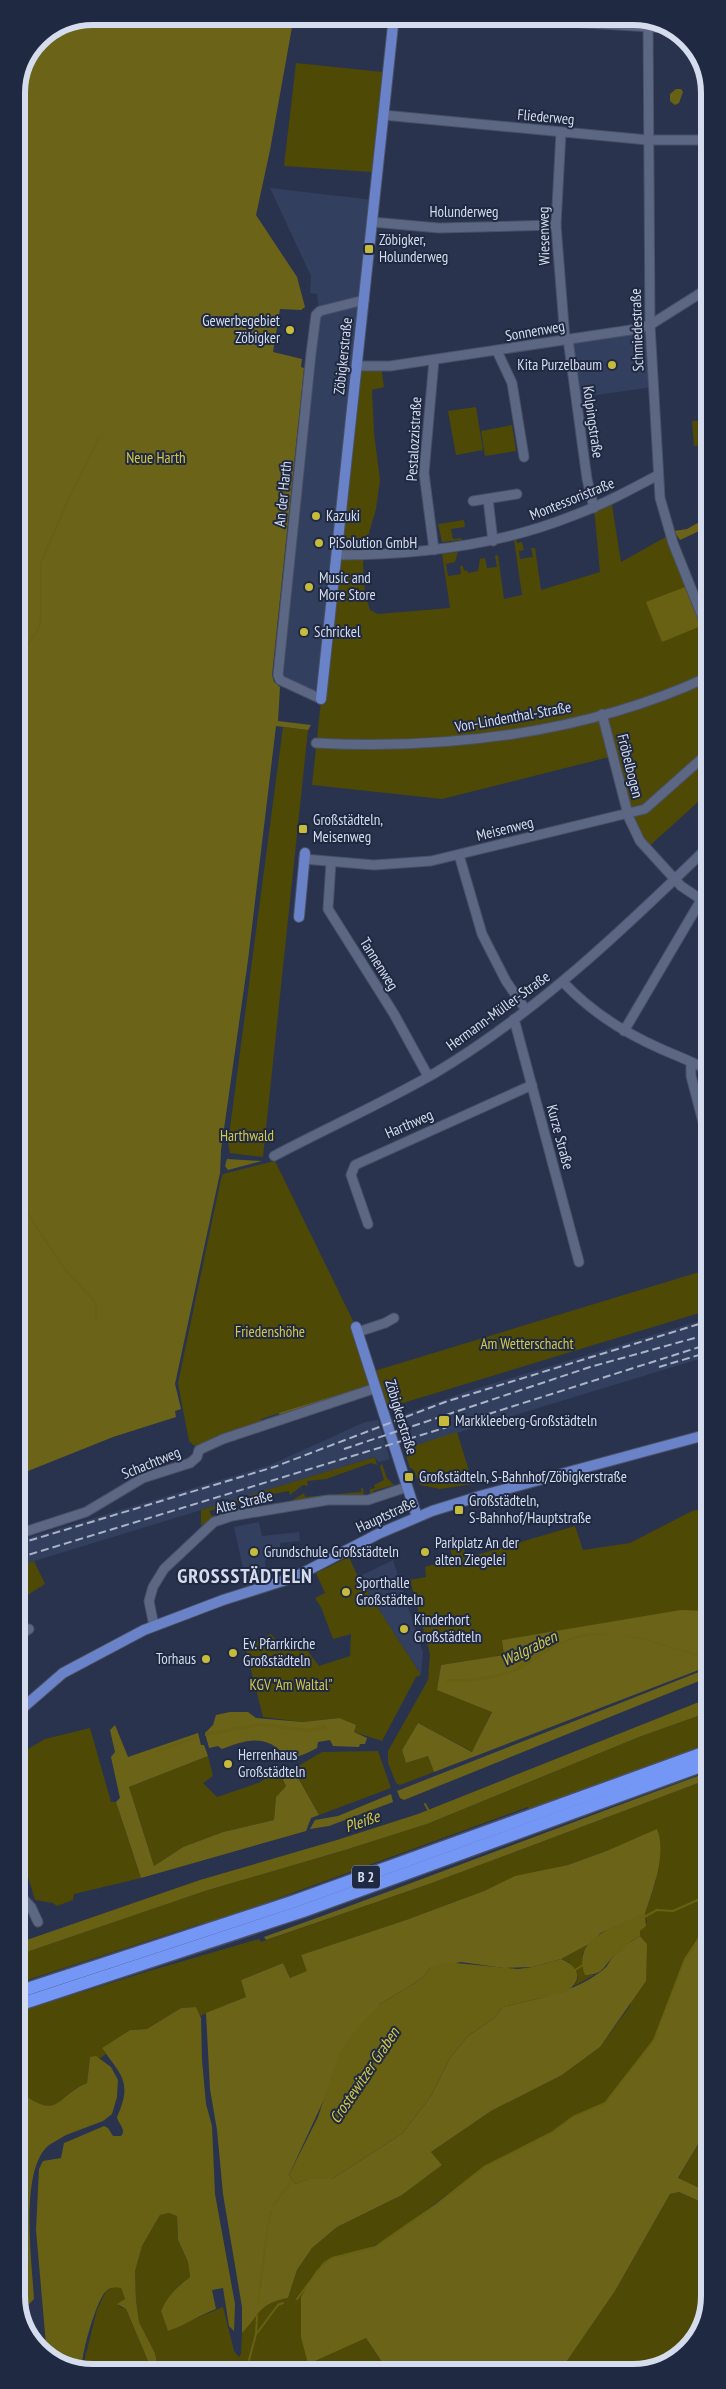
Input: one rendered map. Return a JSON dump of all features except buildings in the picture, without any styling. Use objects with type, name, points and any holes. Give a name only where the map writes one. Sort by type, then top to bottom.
[{"type":"highway","name":"B 2","points":[[25,1990],[304,1898],[701,1753]]},
{"type":"highway","name":"B 2","points":[[25,2002],[304,1911],[701,1766]]},
{"type":"main road","name":"Zöbigkerstraße","points":[[322,700],[393,25]]},
{"type":"main road","points":[[299,917],[305,856]]},
{"type":"main road","name":"Zöbigkerstraße","points":[[357,1329],[417,1517]]},
{"type":"main road","name":"Hauptstraße","points":[[25,1706],[63,1673],[154,1626],[295,1577],[378,1534],[417,1517],[480,1496],[701,1436]]},
{"type":"street","name":"Schmiedestraße","points":[[648,26],[650,325],[660,498],[674,543],[701,613]]},
{"type":"street","name":"Fliederweg","points":[[383,115],[648,140],[701,140]]},
{"type":"street","name":"Wiesenweg","points":[[560,132],[556,225],[566,339]]},
{"type":"street","name":"Holunderweg","points":[[372,222],[440,228],[556,225]]},
{"type":"street","name":"Sonnenweg","points":[[357,366],[390,366],[637,329],[650,325],[701,292]]},
{"type":"street","name":"An der Harth","points":[[322,700],[280,680],[278,675],[310,366],[316,315],[320,311],[364,300]]},
{"type":"street","name":"Kolpingstraße","points":[[566,339],[587,478],[594,508]]},
{"type":"street","points":[[497,351],[512,383],[524,457]]},
{"type":"street","name":"Pestalozzistraße","points":[[434,360],[424,473],[434,550]]},
{"type":"street","name":"Montessoristraße","points":[[337,555],[392,554],[493,541],[553,524],[594,508],[658,475]]},
{"type":"street","name":"Montessoristraße","points":[[473,501],[517,494]]},
{"type":"street","points":[[488,499],[493,541]]},
{"type":"street","name":"Von-Lindenthal-Straße","points":[[316,743],[380,745],[457,741],[542,729],[602,714],[701,680]]},
{"type":"street","name":"Fröbelbogen","points":[[602,714],[627,812],[646,809],[701,759]]},
{"type":"street","points":[[627,812],[645,848],[675,879],[701,900]]},
{"type":"street","name":"Meisenweg","points":[[305,856],[331,862],[374,865],[403,864],[459,855],[627,812]]},
{"type":"street","name":"Hermann-Müller-Straße","points":[[274,1156],[428,1076],[514,1019],[563,982],[701,854]]},
{"type":"street","points":[[459,855],[476,918],[485,941],[506,981],[526,1010]]},
{"type":"street","name":"Tannenweg","points":[[331,862],[328,908],[389,1006],[428,1076]]},
{"type":"street","points":[[624,1031],[701,907]]},
{"type":"street","points":[[563,982],[579,1000],[624,1031],[646,1044],[701,1067]]},
{"type":"street","name":"Kurze Straße","points":[[514,1019],[579,1262]]},
{"type":"street","points":[[691,1064],[691,1076],[701,1114]]},
{"type":"street","name":"Harthweg","points":[[368,1224],[351,1175],[355,1165],[532,1085]]},
{"type":"street","points":[[357,1329],[385,1323],[394,1318]]},
{"type":"street","name":"Schachtweg","points":[[25,1532],[86,1512],[144,1478],[190,1463],[197,1457],[199,1450],[223,1439],[376,1388]]},
{"type":"street","name":"Alte Straße","points":[[154,1626],[149,1601],[153,1587],[164,1569],[214,1522],[232,1516],[328,1500],[368,1500],[407,1487]]},
{"type":"street","points":[[25,1632],[29,1629]]},
{"type":"street","points":[[25,1901],[31,1907],[38,1922]]},
{"type":"shaded area","points":[[270,188],[374,200],[321,699],[280,680],[319,312],[317,294],[310,293],[311,276]]},
{"type":"shaded area","name":"Kita Purzelbaum","points":[[650,325],[653,387],[576,398],[568,339]]},
{"type":"shaded area","points":[[701,1320],[701,1358],[404,1449],[394,1418],[465,1392]]},
{"type":"shaded area","points":[[378,1420],[390,1459],[378,1462],[375,1457],[25,1564],[25,1539],[270,1465],[365,1422]]},
{"type":"shaded area","name":"Grundschule Großstädteln","points":[[259,1522],[262,1536],[299,1532],[300,1541],[280,1543],[280,1547],[268,1549],[269,1556],[265,1561],[268,1581],[247,1586],[234,1527]]},
{"type":"shaded area","name":"Kinderhort Großstädteln","points":[[393,1560],[423,1653],[421,1675],[358,1577]]},
{"type":"green space","name":"Neue Harth","points":[[292,25],[270,150],[256,215],[297,277],[305,307],[301,310],[280,309],[273,352],[302,359],[301,367],[304,368],[272,675],[274,682],[280,687],[278,721],[311,725],[308,730],[276,726],[248,960],[221,1150],[220,1173],[175,1384],[181,1409],[175,1411],[176,1417],[113,1437],[25,1472],[26,79],[36,55],[45,45],[55,36],[79,26]]},
{"type":"green space","points":[[296,63],[383,72],[372,172],[284,166]]},
{"type":"green space","points":[[357,366],[381,366],[384,387],[372,390],[374,433],[380,480],[376,509],[366,543],[363,564],[365,593],[370,610],[378,614],[450,608],[442,554],[458,552],[455,562],[446,564],[448,576],[461,574],[460,566],[463,566],[464,571],[467,570],[468,573],[478,571],[480,559],[485,558],[487,568],[497,567],[495,556],[498,555],[504,599],[522,595],[514,540],[517,543],[522,542],[524,550],[519,551],[520,559],[533,557],[531,548],[535,548],[541,590],[600,572],[594,508],[611,499],[621,562],[671,534],[701,613],[701,799],[646,849],[640,841],[613,756],[442,799],[312,785]]},
{"type":"green space","points":[[476,407],[483,450],[456,455],[448,411]]},
{"type":"green space","points":[[701,420],[701,446],[694,446],[692,421]]},
{"type":"green space","points":[[512,425],[516,451],[485,456],[481,431]]},
{"type":"green space","points":[[464,520],[465,527],[451,529],[453,539],[461,538],[462,540],[442,542],[438,524]]},
{"type":"green space","points":[[701,521],[701,530],[680,540],[674,531],[687,529]]},
{"type":"green space","name":"Harthwald","points":[[283,727],[308,730],[263,1157],[230,1153],[228,1143]]},
{"type":"green space","points":[[227,1159],[262,1161],[228,1170],[225,1166]]},
{"type":"green space","name":"Friedenshöhe","points":[[275,1161],[356,1327],[371,1372],[701,1271],[701,1312],[383,1409],[374,1383],[261,1419],[262,1427],[199,1450],[189,1441],[178,1383],[223,1174]]},
{"type":"green space","points":[[375,1383],[376,1388],[281,1421],[279,1413]]},
{"type":"green space","points":[[457,1432],[473,1484],[440,1489],[420,1485],[413,1469],[410,1468],[404,1449]]},
{"type":"green space","points":[[375,1457],[377,1465],[371,1463],[326,1479],[307,1481],[308,1486],[303,1485],[290,1495],[289,1491],[239,1500],[237,1505],[209,1511],[212,1516],[216,1515],[201,1526],[201,1510]]},
{"type":"green space","points":[[382,1464],[387,1478],[394,1485],[373,1491],[370,1494],[370,1486],[371,1489],[375,1488],[374,1485],[384,1480],[380,1466]]},
{"type":"green space","points":[[361,1488],[363,1488],[364,1495],[328,1495],[291,1501],[304,1493],[305,1497],[361,1492]]},
{"type":"green space","points":[[701,1509],[701,1611],[680,1611],[503,1640],[504,1655],[441,1665],[437,1690],[492,1711],[473,1752],[418,1723],[402,1750],[406,1763],[428,1756],[434,1772],[400,1785],[396,1783],[388,1763],[388,1751],[428,1680],[430,1654],[410,1580],[426,1577],[425,1567],[453,1558],[450,1548],[462,1544],[467,1558],[575,1526],[583,1550],[630,1543],[692,1511]]},
{"type":"green space","name":"KGV \"Am Waltal\"","points":[[349,1557],[358,1577],[421,1675],[416,1677],[382,1741],[354,1732],[339,1718],[303,1722],[263,1717],[245,1646],[271,1634],[284,1649],[300,1641],[319,1666],[350,1656],[351,1634],[333,1639],[321,1607],[315,1598],[325,1593],[316,1573]]},
{"type":"green space","points":[[34,1561],[45,1584],[25,1597],[25,1564]]},
{"type":"green space","points":[[681,1610],[701,1611],[701,1669],[434,1772],[428,1756],[406,1763],[402,1750],[418,1723],[472,1752],[492,1712],[437,1690],[441,1665],[504,1655],[502,1640]]},
{"type":"green space","points":[[701,1671],[701,1680],[404,1800],[400,1798],[397,1791]]},
{"type":"green space","points":[[230,1712],[248,1712],[256,1718],[303,1722],[339,1718],[356,1725],[354,1732],[367,1738],[365,1744],[360,1744],[359,1747],[333,1746],[330,1740],[318,1742],[317,1748],[295,1757],[286,1754],[271,1744],[252,1740],[222,1749],[218,1746],[209,1748],[205,1733],[213,1725],[216,1715]]},
{"type":"green space","points":[[701,1715],[701,1749],[530,1810],[528,1807],[210,1923],[203,1923],[25,1981],[25,1953],[205,1891],[427,1824],[639,1737]]},
{"type":"green space","points":[[115,1725],[128,1757],[198,1733],[201,1745],[204,1745],[208,1756],[129,1787],[154,1866],[183,1847],[223,1832],[274,1820],[276,1797],[286,1786],[279,1771],[286,1772],[293,1769],[319,1815],[311,1818],[306,1831],[141,1878],[116,1802],[120,1798],[111,1757],[115,1752],[110,1730]]},
{"type":"green space","points":[[90,1728],[111,1802],[116,1802],[141,1878],[74,1894],[73,1900],[57,1906],[53,1903],[35,1900],[25,1866],[25,1751],[45,1739]]},
{"type":"green space","points":[[378,1751],[391,1788],[319,1815],[293,1769],[322,1752]]},
{"type":"green space","points":[[208,1756],[213,1776],[203,1783],[217,1797],[258,1783],[279,1771],[286,1786],[276,1797],[274,1820],[223,1832],[183,1847],[154,1866],[129,1787]]},
{"type":"green space","points":[[701,1775],[701,1782],[429,1884],[266,1940],[264,1937],[375,1896]]},
{"type":"green space","points":[[701,1782],[701,1935],[685,1959],[654,2040],[605,2103],[573,2117],[551,2133],[484,2167],[390,2237],[364,2251],[366,2338],[383,2364],[157,2364],[155,2353],[139,2322],[135,2270],[142,2246],[160,2215],[169,2213],[177,2216],[178,2240],[188,2262],[190,2277],[173,2292],[161,2311],[168,2330],[223,2307],[234,2351],[239,2357],[241,2354],[242,2333],[261,2308],[275,2301],[288,2298],[297,2270],[312,2248],[337,2227],[402,2195],[442,2165],[431,2152],[491,2111],[562,2075],[600,2047],[630,2006],[647,1945],[640,1936],[640,1931],[647,1922],[645,1914],[656,1880],[609,1850],[568,1865],[515,1877],[484,1891],[406,1920],[301,1955],[308,1971],[290,1978],[283,1963],[241,1980],[246,1997],[200,2016],[196,2007],[181,2008],[147,2029],[130,2030],[102,2048],[106,2054],[101,2058],[90,2057],[87,2083],[76,2088],[56,2104],[50,2106],[42,2105],[25,2095],[25,2010],[259,1939],[261,1942],[429,1884]]},
{"type":"green space","points":[[391,1794],[393,1802],[329,1826],[310,1829],[315,1820],[338,1816]]},
{"type":"green space","points":[[657,1829],[660,1839],[660,1860],[645,1914],[601,1933],[589,1944],[561,1959],[533,1967],[504,1968],[461,1962],[430,1968],[421,1979],[380,2004],[327,2093],[289,2175],[295,2184],[309,2179],[332,2179],[403,2133],[431,2096],[450,2058],[468,2036],[494,2018],[503,2007],[556,1994],[581,1984],[604,1969],[618,1951],[640,1936],[647,1944],[646,1981],[600,2047],[562,2075],[491,2111],[431,2152],[442,2165],[402,2195],[337,2227],[312,2248],[297,2270],[288,2298],[265,2306],[242,2333],[242,2307],[223,2194],[217,2130],[210,2089],[206,2013],[246,1997],[241,1980],[283,1963],[290,1978],[307,1971],[301,1955],[406,1920],[484,1891],[515,1876],[568,1865]]},
{"type":"green space","points":[[701,1935],[701,2139],[678,2178],[701,2189],[701,2202],[679,2192],[670,2194],[615,2291],[565,2364],[383,2364],[366,2338],[308,2364],[301,2337],[301,2297],[316,2271],[332,2258],[375,2247],[437,2204],[484,2167],[551,2133],[573,2117],[605,2103],[654,2040],[685,1959]]},
{"type":"green space","points":[[589,1944],[582,1954],[586,1975],[594,1975],[574,1986],[578,1978],[569,1962],[561,1959]]},
{"type":"green space","points":[[701,2139],[701,2189],[678,2179]]},
{"type":"green space","points":[[679,2192],[701,2202],[700,2310],[687,2338],[671,2353],[651,2362],[633,2364],[565,2364],[615,2291],[670,2194]]},
{"type":"green space","points":[[113,2287],[121,2288],[125,2299],[118,2304],[126,2309],[149,2364],[84,2364],[97,2310],[106,2291]]},
{"type":"water","points":[[676,89],[681,89],[683,92],[679,103],[675,105],[670,101],[670,94]]},
{"type":"water","points":[[685,587],[701,626],[662,642],[646,602]]},
{"type":"water","points":[[591,1633],[639,1637],[701,1656],[701,1657],[635,1638],[604,1635],[589,1636],[567,1641],[506,1675],[463,1682],[446,1682],[446,1679],[467,1679],[512,1670],[545,1649],[576,1636]]},
{"type":"water","points":[[701,1701],[701,1715],[639,1737],[427,1824],[205,1891],[25,1953],[25,1941],[200,1880],[418,1814]]},
{"type":"water","points":[[262,1723],[308,1729],[325,1725],[328,1730],[308,1732],[262,1726],[205,1736],[205,1733],[208,1732]]},
{"type":"water","points":[[199,1735],[199,1737],[156,1753],[155,1751]]},
{"type":"water","points":[[642,1913],[645,1914],[646,1926],[640,1931],[640,1936],[614,1956],[600,1972],[585,1975],[582,1962],[584,1951],[590,1942],[598,1935]]},
{"type":"water","points":[[561,1959],[575,1970],[577,1978],[575,1983],[566,1992],[503,2007],[494,2018],[468,2036],[450,2058],[431,2096],[403,2133],[332,2179],[310,2179],[295,2184],[289,2175],[318,2117],[339,2053],[358,2027],[380,2004],[421,1979],[430,1968],[445,1962],[518,1969]]},
{"type":"water","points":[[196,2007],[201,2018],[206,2104],[212,2126],[215,2194],[235,2304],[234,2331],[229,2326],[223,2288],[212,2290],[216,2309],[168,2331],[161,2311],[173,2292],[190,2277],[188,2262],[178,2240],[177,2216],[169,2213],[160,2215],[142,2246],[135,2271],[139,2322],[155,2353],[157,2364],[149,2364],[126,2309],[117,2304],[125,2299],[121,2288],[117,2287],[106,2291],[102,2297],[93,2317],[82,2363],[79,2363],[59,2355],[46,2345],[36,2230],[39,2169],[43,2161],[61,2158],[64,2143],[104,2126],[108,2128],[113,2136],[121,2136],[123,2129],[117,2117],[124,2095],[123,2080],[115,2065],[102,2048],[130,2030],[147,2029],[181,2008]]},
{"type":"water","points":[[96,2056],[111,2067],[118,2080],[117,2097],[112,2114],[103,2121],[66,2135],[49,2145],[40,2157],[34,2174],[30,2217],[34,2299],[28,2305],[26,2305],[25,2095],[42,2105],[50,2106],[56,2104],[87,2083],[90,2057]]},
{"type":"waterway","points":[[25,651],[39,627],[41,617],[41,562],[69,498],[99,438]]},
{"type":"waterway","points":[[25,1207],[64,1268],[96,1303]]},
{"type":"waterway","points":[[96,1306],[96,1318]]},
{"type":"waterway","points":[[425,1804],[429,1811]]},
{"type":"waterway","name":"Crostewitzer Graben","points":[[644,1917],[657,1910],[673,1911],[701,1899]]},
{"type":"waterway","points":[[297,2299],[324,2263],[332,2258],[375,2247],[437,2204],[484,2167],[551,2133],[573,2117],[605,2103],[654,2040],[685,1959],[701,1935]]},
{"type":"waterway","name":"Crostewitzer Graben","points":[[575,1970],[583,1965]]},
{"type":"waterway","name":"Crostewitzer Graben","points":[[273,2206],[292,2180]]},
{"type":"waterway","name":"Crostewitzer Graben","points":[[258,2304],[271,2211]]},
{"type":"waterway","points":[[257,2333],[278,2305],[283,2303]]},
{"type":"waterway","name":"Crostewitzer Graben","points":[[249,2360],[256,2334],[257,2316]]},
{"type":"railway","points":[[25,1542],[274,1467],[445,1402],[701,1323]]},
{"type":"railway","points":[[344,1449],[590,1367],[701,1336]]},
{"type":"railway","points":[[25,1556],[454,1425],[701,1347]]},
{"type":"railway","points":[[659,1367],[701,1354]]},
{"type":"place","name":"Zöbigker, Holunderweg","points":[[369,249]]},
{"type":"place","name":"Gewerbegebiet Zöbigker","points":[[290,330]]},
{"type":"place","name":"Kita Purzelbaum","points":[[612,365]]},
{"type":"place","name":"Kazuki","points":[[316,516]]},
{"type":"place","name":"PiSolution GmbH","points":[[319,543]]},
{"type":"place","name":"Music and More Store","points":[[309,587]]},
{"type":"place","name":"Schrickel","points":[[304,632]]},
{"type":"place","name":"Großstädteln, Meisenweg","points":[[303,829]]},
{"type":"place","name":"Markkleeberg-Großstädteln","points":[[444,1421]]},
{"type":"place","name":"Großstädteln, S-Bahnhof/Zöbigkerstraße","points":[[409,1477]]},
{"type":"place","name":"Großstädteln, S-Bahnhof/Hauptstraße","points":[[459,1510]]},
{"type":"place","name":"Grundschule Großstädteln","points":[[254,1552]]},
{"type":"place","name":"Parkplatz An der alten Ziegelei","points":[[425,1552]]},
{"type":"place","name":"Sporthalle Großstädteln","points":[[346,1592]]},
{"type":"place","name":"Kinderhort Großstädteln","points":[[404,1629]]},
{"type":"place","name":"Ev. Pfarrkirche Großstädteln","points":[[233,1653]]},
{"type":"place","name":"Torhaus","points":[[206,1659]]},
{"type":"place","name":"Herrenhaus Großstädteln","points":[[228,1764]]},
{"type":"district","name":"GROSSSTÄDTELN","points":[[245,1576]]},
{"type":"park label","name":"Am Wetterschacht","points":[[527,1344]]},
{"type":"water label","name":"Walgraben","points":[[529,1648]]},
{"type":"water label","name":"Pleiße","points":[[362,1821]]}]
